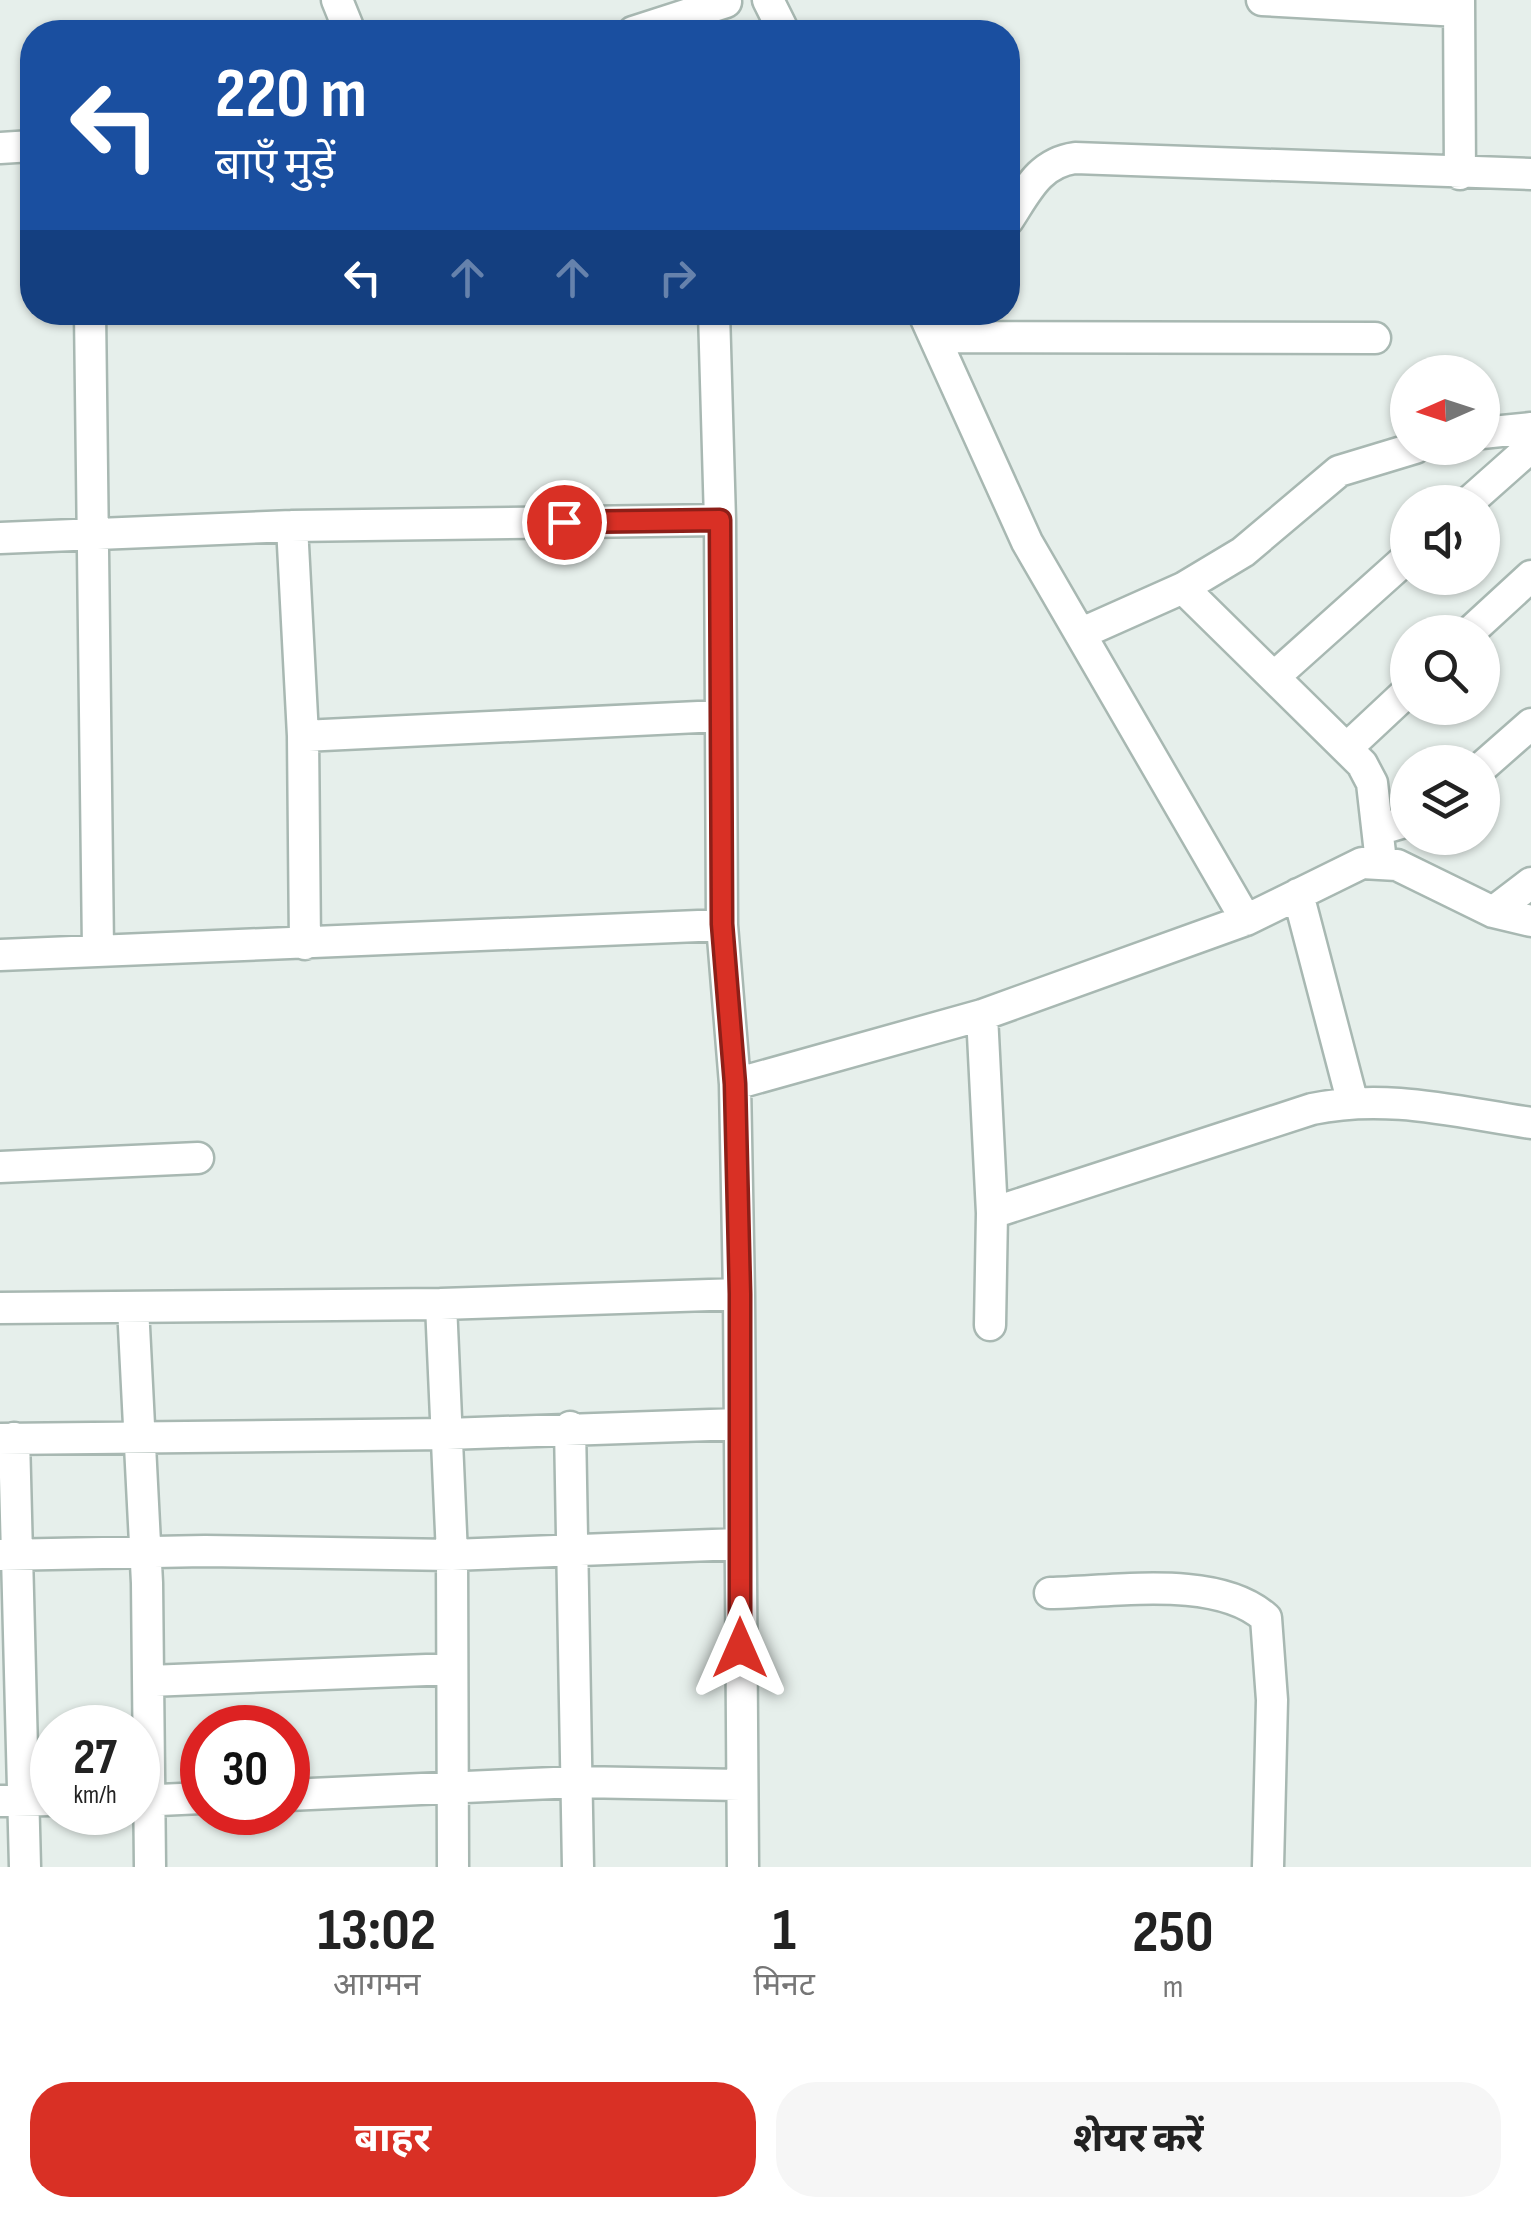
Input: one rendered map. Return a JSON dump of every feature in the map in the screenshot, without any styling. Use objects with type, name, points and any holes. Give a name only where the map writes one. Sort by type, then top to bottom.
[{"type":"street","points":[[1262,0],[1459,5],[1460,174]]},
{"type":"street","points":[[669,20],[726,1]]},
{"type":"street","points":[[1020,202],[1042,169],[1075,158],[1531,174]]},
{"type":"street","points":[[1020,324],[1375,338]]},
{"type":"street","points":[[90,325],[98,949]]},
{"type":"street","points":[[714,325],[720,520],[722,924],[735,1084],[740,1294],[743,1867]]},
{"type":"street","points":[[929,325],[1027,542],[1246,920]]},
{"type":"street","points":[[1500,432],[1531,428]]},
{"type":"street","points":[[1488,485],[1531,447]]},
{"type":"street","points":[[1082,633],[1183,588],[1243,552],[1339,471],[1390,456]]},
{"type":"street","points":[[0,538],[292,526],[720,520]]},
{"type":"street","points":[[292,526],[303,736],[305,944]]},
{"type":"street","points":[[1274,676],[1390,573]]},
{"type":"street","points":[[1489,615],[1531,576]]},
{"type":"street","points":[[1183,588],[1347,748],[1372,783],[1390,820]]},
{"type":"street","points":[[1347,748],[1390,708]]},
{"type":"street","points":[[303,736],[719,716]]},
{"type":"street","points":[[1500,751],[1531,724]]},
{"type":"street","points":[[1381,862],[1390,835]]},
{"type":"street","points":[[735,1084],[982,1015],[1246,920],[1362,863],[1381,862],[1428,877],[1493,912],[1531,921]]},
{"type":"street","points":[[1493,912],[1531,883]]},
{"type":"street","points":[[1298,894],[1352,1100]]},
{"type":"street","points":[[0,954],[722,924]]},
{"type":"street","points":[[982,1015],[992,1213],[990,1325]]},
{"type":"street","points":[[992,1213],[1312,1108],[1352,1100],[1409,1101],[1531,1123]]},
{"type":"street","points":[[0,1167],[198,1158]]},
{"type":"street","points":[[0,1308],[441,1304],[740,1294]]},
{"type":"street","points":[[441,1304],[452,1555],[452,1867]]},
{"type":"street","points":[[133,1307],[146,1552],[147,1705]]},
{"type":"street","points":[[25,1867],[26,1801],[8,1555],[7,1438],[447,1434],[739,1424]]},
{"type":"street","points":[[570,1427],[578,1867]]},
{"type":"street","points":[[8,1555],[452,1555],[739,1544]]},
{"type":"street","points":[[1050,1593],[1216,1591],[1250,1604],[1266,1618],[1272,1641],[1268,1867]]},
{"type":"street","points":[[148,1681],[452,1669]]},
{"type":"street","points":[[310,1794],[577,1782],[740,1785]]},
{"type":"street","points":[[147,1835],[150,1867]]},
{"type":"route","points":[[564,522],[720,520],[722,924],[735,1084],[740,1294],[740,1648]]}]
